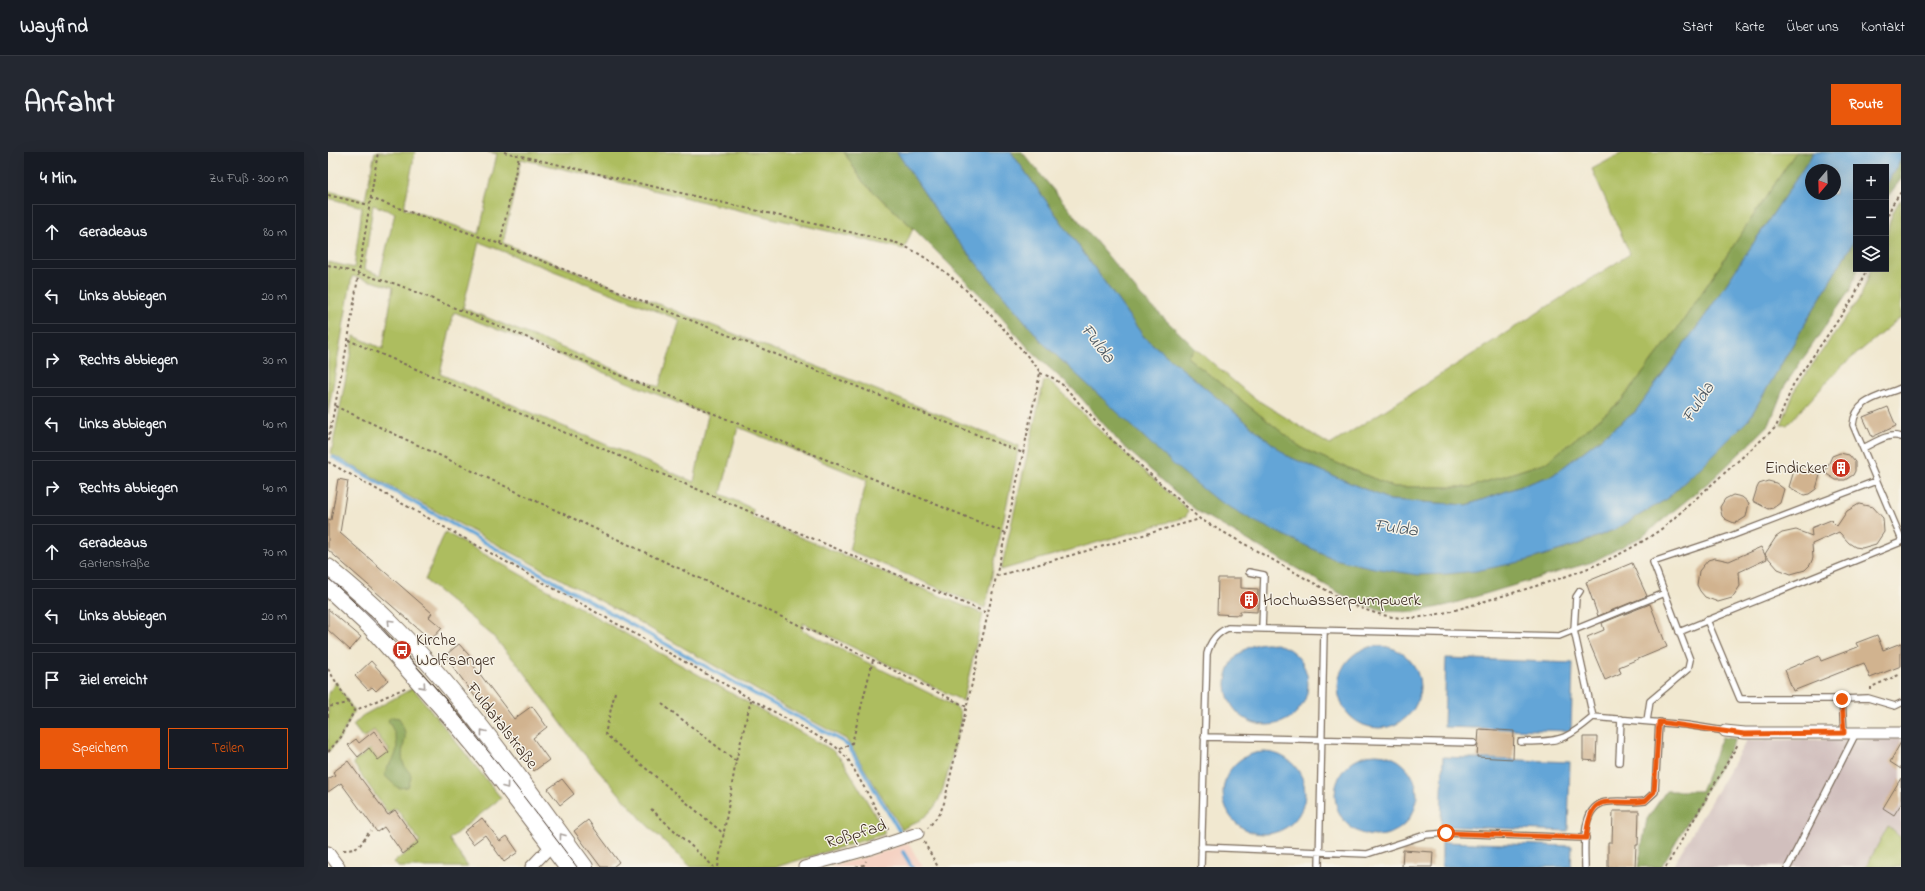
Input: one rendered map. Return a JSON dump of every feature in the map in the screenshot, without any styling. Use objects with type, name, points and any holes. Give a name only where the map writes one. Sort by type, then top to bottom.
[{"type":"main road","name":"Fuldatalstraße","points":[[328,567],[389,620],[431,666],[500,752],[585,867]]},
{"type":"main road","name":"Fuldatalstraße","points":[[328,588],[371,628],[458,726],[487,760],[567,867]]},
{"type":"street","points":[[1725,731],[1744,734],[1901,733]]},
{"type":"street","name":"Roßpfad","points":[[804,867],[918,833]]},
{"type":"street","points":[[531,867],[551,846]]},
{"type":"street","points":[[328,852],[339,867]]},
{"type":"lane","points":[[1901,388],[1861,404],[1856,410],[1853,425],[1901,538]]},
{"type":"lane","points":[[1863,448],[1888,437],[1895,435],[1901,437]]},
{"type":"lane","points":[[1647,721],[1650,701],[1688,669],[1690,665],[1690,660],[1653,562],[1731,536],[1876,480]]},
{"type":"lane","points":[[1679,632],[1901,542]]},
{"type":"lane","points":[[1250,572],[1264,575],[1262,629]]},
{"type":"lane","points":[[1580,591],[1576,597],[1574,630],[1593,717]]},
{"type":"lane","points":[[1201,867],[1207,654],[1209,645],[1219,632],[1228,628],[1560,636],[1665,593]]},
{"type":"lane","points":[[1707,620],[1740,699],[1868,698],[1894,706],[1901,703]]},
{"type":"lane","points":[[1319,867],[1324,631]]},
{"type":"lane","points":[[1842,699],[1844,733]]},
{"type":"lane","points":[[1521,742],[1555,742],[1575,733],[1593,717],[1659,722],[1725,731]]},
{"type":"lane","points":[[1619,762],[1620,719]]},
{"type":"lane","points":[[1585,867],[1586,838],[1590,812],[1600,804],[1607,802],[1645,801],[1654,792],[1659,722]]},
{"type":"lane","points":[[1788,867],[1856,733]]},
{"type":"lane","points":[[1204,736],[1474,743]]},
{"type":"lane","points":[[1201,847],[1367,854],[1425,835],[1446,833],[1586,838]]},
{"type":"path","points":[[328,441],[348,340],[378,152]]},
{"type":"path","points":[[504,152],[897,243],[923,255],[942,269],[988,312],[1037,367],[1040,373],[997,576],[987,613],[967,707],[940,813],[928,829],[918,833],[938,867]]},
{"type":"path","points":[[500,244],[520,156]]},
{"type":"path","points":[[1889,212],[1901,192]]},
{"type":"path","points":[[328,195],[369,205]]},
{"type":"path","points":[[370,198],[500,244],[1023,452]]},
{"type":"path","points":[[328,265],[396,284],[1006,533]]},
{"type":"path","points":[[1040,373],[1053,378],[1064,386],[1111,439],[1200,519],[1351,604],[1378,614],[1403,618],[1416,617],[1469,606],[1560,579],[1608,561],[1644,542],[1664,527],[1776,427],[1793,385],[1854,297],[1866,272]]},
{"type":"path","points":[[348,340],[987,613]]},
{"type":"path","points":[[335,406],[873,660],[967,707]]},
{"type":"path","points":[[328,462],[840,749],[848,759],[894,841]]},
{"type":"path","points":[[997,576],[1200,519]]},
{"type":"path","points":[[840,749],[852,743],[873,660]]},
{"type":"path","points":[[328,669],[354,711]]},
{"type":"path","points":[[1868,698],[1871,687],[1901,674]]},
{"type":"path","points":[[328,752],[341,737],[354,711],[400,690]]},
{"type":"path","points":[[615,692],[605,734],[724,834]]},
{"type":"path","points":[[718,867],[736,761],[751,700]]},
{"type":"path","points":[[328,717],[328,707],[349,703]]},
{"type":"path","points":[[662,704],[736,761]]},
{"type":"path","points":[[1666,867],[1744,734]]},
{"type":"path","points":[[651,809],[714,867]]},
{"type":"path","points":[[343,850],[355,850],[362,846],[365,836],[371,831]]},
{"type":"shaded area","points":[[1901,739],[1901,838],[1888,827],[1866,867],[1672,867],[1747,740]]},
{"type":"shaded area","points":[[908,843],[923,867],[830,867],[887,851]]},
{"type":"green space","points":[[375,152],[415,152],[404,208],[479,234],[497,154],[488,152],[844,152],[863,182],[913,228],[904,249],[521,159],[503,243],[1019,446],[985,608],[849,550],[867,480],[738,427],[721,494],[753,509],[752,517],[983,614],[963,701],[803,623],[802,630],[955,706],[959,711],[960,723],[946,779],[939,799],[928,814],[902,829],[846,739],[786,707],[632,618],[331,454],[354,336],[383,349],[393,287],[352,276],[328,414],[328,262],[354,268],[362,207],[328,198],[328,191],[365,200]],"holes":[[[373,205],[395,213],[380,275],[364,269]],[[479,242],[680,320],[659,387],[463,308]],[[454,312],[708,415],[694,482],[440,374]]]},
{"type":"green space","points":[[844,152],[897,152],[951,233],[1044,344],[1102,398],[1525,561],[1577,545],[1618,528],[1665,500],[1701,467],[1749,419],[1853,242],[1853,272],[1857,272],[1850,290],[1785,385],[1769,425],[1715,477],[1643,536],[1592,562],[1448,605],[1415,612],[1386,611],[1370,607],[1341,594],[1197,511],[1120,443],[1076,392],[1032,352],[993,308],[913,228],[863,182]]},
{"type":"green space","points":[[1011,152],[1022,152],[1141,296],[1195,348],[1187,357],[1303,449],[1394,487],[1470,487],[1547,462],[1621,401],[1681,324],[1796,152],[1814,152],[1705,316],[1635,412],[1553,475],[1467,505],[1390,500],[1287,456],[1144,337]]},
{"type":"green space","points":[[1624,152],[1796,152],[1681,324],[1621,401],[1547,462],[1470,487],[1394,487],[1303,449],[1187,357],[1195,348],[1251,396],[1330,445],[1630,254],[1592,169]]},
{"type":"green space","points":[[1901,159],[1901,179],[1889,195],[1889,180]]},
{"type":"green space","points":[[1901,199],[1901,317],[1842,366],[1787,425],[1781,425],[1796,388],[1861,296],[1870,272],[1889,272],[1889,224]]},
{"type":"green space","points":[[1048,380],[1098,429],[1188,510],[1186,517],[1001,570],[1044,381]]},
{"type":"green space","points":[[445,532],[832,750],[843,761],[884,830],[884,834],[776,867],[691,867],[645,823],[579,748],[525,673],[492,635],[425,580]]},
{"type":"green space","points":[[336,682],[354,711],[341,737],[328,752],[328,694]]},
{"type":"green space","points":[[413,688],[501,798],[449,839],[468,867],[398,867],[394,862],[420,842],[396,808],[388,813],[353,763],[370,749],[378,759],[389,750],[374,730],[363,738],[353,725],[362,716]]},
{"type":"green space","points":[[392,717],[399,718],[405,733],[402,758],[411,775],[408,787],[398,788],[385,776],[387,768],[393,760],[397,750],[395,735],[388,720]]},
{"type":"green space","points":[[1722,737],[1736,739],[1661,867],[1638,867],[1647,819],[1666,791],[1701,791]]},
{"type":"green space","points":[[1888,826],[1901,838],[1901,867],[1866,867]]},
{"type":"water","name":"Fulda","points":[[897,152],[1011,152],[1144,337],[1287,456],[1390,500],[1467,505],[1553,475],[1635,412],[1705,316],[1805,166],[1805,200],[1841,200],[1841,164],[1806,164],[1814,152],[1901,152],[1901,159],[1889,180],[1889,164],[1853,164],[1853,242],[1749,419],[1701,467],[1665,500],[1618,528],[1577,545],[1525,561],[1476,571],[1418,575],[1374,568],[1334,559],[1256,522],[1214,498],[1175,466],[1044,344],[951,233]]},
{"type":"water","points":[[1267,643],[1283,646],[1296,655],[1305,668],[1308,684],[1305,700],[1296,713],[1283,722],[1267,725],[1251,722],[1238,713],[1229,700],[1226,684],[1229,668],[1238,655],[1251,646]]},
{"type":"water","points":[[1379,646],[1395,649],[1408,658],[1417,671],[1420,687],[1417,703],[1408,716],[1395,725],[1379,728],[1363,725],[1350,716],[1341,703],[1338,687],[1341,671],[1350,658],[1363,649]]},
{"type":"water","points":[[1446,658],[1573,663],[1571,731],[1444,727]]},
{"type":"water","points":[[1264,752],[1280,755],[1293,764],[1302,777],[1305,793],[1302,809],[1293,822],[1280,831],[1264,834],[1248,831],[1235,822],[1226,809],[1223,793],[1226,777],[1235,764],[1248,755]]},
{"type":"water","points":[[1376,754],[1392,757],[1405,766],[1414,779],[1417,795],[1414,811],[1405,824],[1392,833],[1376,836],[1360,833],[1347,824],[1338,811],[1335,795],[1338,779],[1347,766],[1360,757]]},
{"type":"water","points":[[1443,757],[1570,762],[1568,831],[1441,826]]},
{"type":"water","points":[[1442,842],[1572,846],[1571,867],[1442,867]]},
{"type":"building","points":[[1888,407],[1896,426],[1872,437],[1863,417]]},
{"type":"building","name":"Eindicker","points":[[1840,453],[1849,455],[1855,462],[1855,471],[1853,475],[1845,480],[1836,480],[1825,473],[1832,456]]},
{"type":"building","name":"Eindicker","points":[[1804,467],[1813,469],[1820,475],[1816,489],[1809,494],[1804,495],[1789,487],[1795,471]]},
{"type":"building","points":[[338,479],[348,481],[340,533],[432,613],[429,617],[442,628],[431,640],[328,550],[328,519],[331,520]]},
{"type":"building","name":"Eindicker","points":[[1768,481],[1776,483],[1784,489],[1780,503],[1773,508],[1768,509],[1753,501],[1759,484]]},
{"type":"building","name":"Eindicker","points":[[1733,495],[1742,497],[1749,503],[1746,517],[1734,523],[1722,516],[1720,507],[1725,499]]},
{"type":"building","points":[[1859,504],[1873,507],[1883,518],[1884,532],[1876,544],[1862,548],[1855,547],[1839,532],[1812,544],[1813,558],[1810,565],[1805,570],[1791,574],[1778,569],[1765,554],[1776,537],[1782,533],[1796,530],[1812,536],[1811,528],[1831,520],[1837,526],[1847,511]]},
{"type":"building","points":[[1761,547],[1767,559],[1739,572],[1740,586],[1732,598],[1718,602],[1705,597],[1700,591],[1697,585],[1699,571],[1708,560],[1715,558],[1729,561]]},
{"type":"building","points":[[1632,563],[1647,596],[1598,616],[1586,582]]},
{"type":"building","points":[[1218,578],[1241,578],[1241,588],[1258,589],[1257,612],[1240,611],[1240,615],[1217,614]]},
{"type":"building","points":[[1650,604],[1667,647],[1619,667],[1621,673],[1605,680],[1587,637],[1604,630],[1602,623]]},
{"type":"building","points":[[328,609],[361,637],[350,650],[328,630]]},
{"type":"building","points":[[1877,635],[1883,650],[1901,643],[1901,666],[1870,678],[1864,663],[1793,691],[1785,670],[1819,656],[1821,661],[1858,647],[1856,643]]},
{"type":"building","points":[[459,644],[476,663],[473,665],[514,719],[532,706],[547,727],[533,738],[549,760],[534,771],[493,717],[491,718],[448,660],[448,653]]},
{"type":"building","points":[[371,661],[388,680],[376,691],[372,687],[368,690],[355,676]]},
{"type":"building","points":[[1479,729],[1514,731],[1513,759],[1477,757]]},
{"type":"building","points":[[374,731],[389,752],[378,760],[369,748],[358,757],[348,745],[356,739],[359,743]]},
{"type":"building","points":[[1583,737],[1597,737],[1596,761],[1583,760]]},
{"type":"building","points":[[1901,742],[1901,769],[1890,762]]},
{"type":"building","points":[[348,761],[388,815],[395,810],[418,843],[403,854],[384,827],[377,832],[341,783],[328,792],[328,779],[335,775],[333,772]]},
{"type":"building","points":[[1901,778],[1901,804],[1894,815],[1883,808]]},
{"type":"building","points":[[562,779],[574,794],[560,805],[548,789]]},
{"type":"building","points":[[1613,811],[1639,811],[1638,845],[1636,845],[1635,867],[1608,867],[1608,842],[1612,842]]},
{"type":"building","points":[[482,818],[500,841],[507,836],[518,852],[504,862],[485,835],[473,844],[464,832]]},
{"type":"building","points":[[588,820],[619,862],[613,867],[601,867],[574,831]]},
{"type":"building","points":[[1403,850],[1433,852],[1432,867],[1402,867]]},
{"type":"waterway","points":[[333,457],[753,693],[842,741],[849,747],[900,832]]},
{"type":"waterway","points":[[903,852],[912,867]]},
{"type":"tram line","points":[[328,578],[397,645],[429,680],[490,753],[577,867]]},
{"type":"place","name":"Eindicker","points":[[1841,468]]},
{"type":"place","name":"Hochwasserpumpwerk","points":[[1249,600]]},
{"type":"place","name":"Kirche Wolfsanger","points":[[402,650]]},
{"type":"route","points":[[1446,833],[1586,838],[1588,818],[1590,812],[1595,807],[1607,802],[1645,801],[1651,797],[1656,786],[1659,722],[1744,734],[1844,733],[1842,699]]}]
